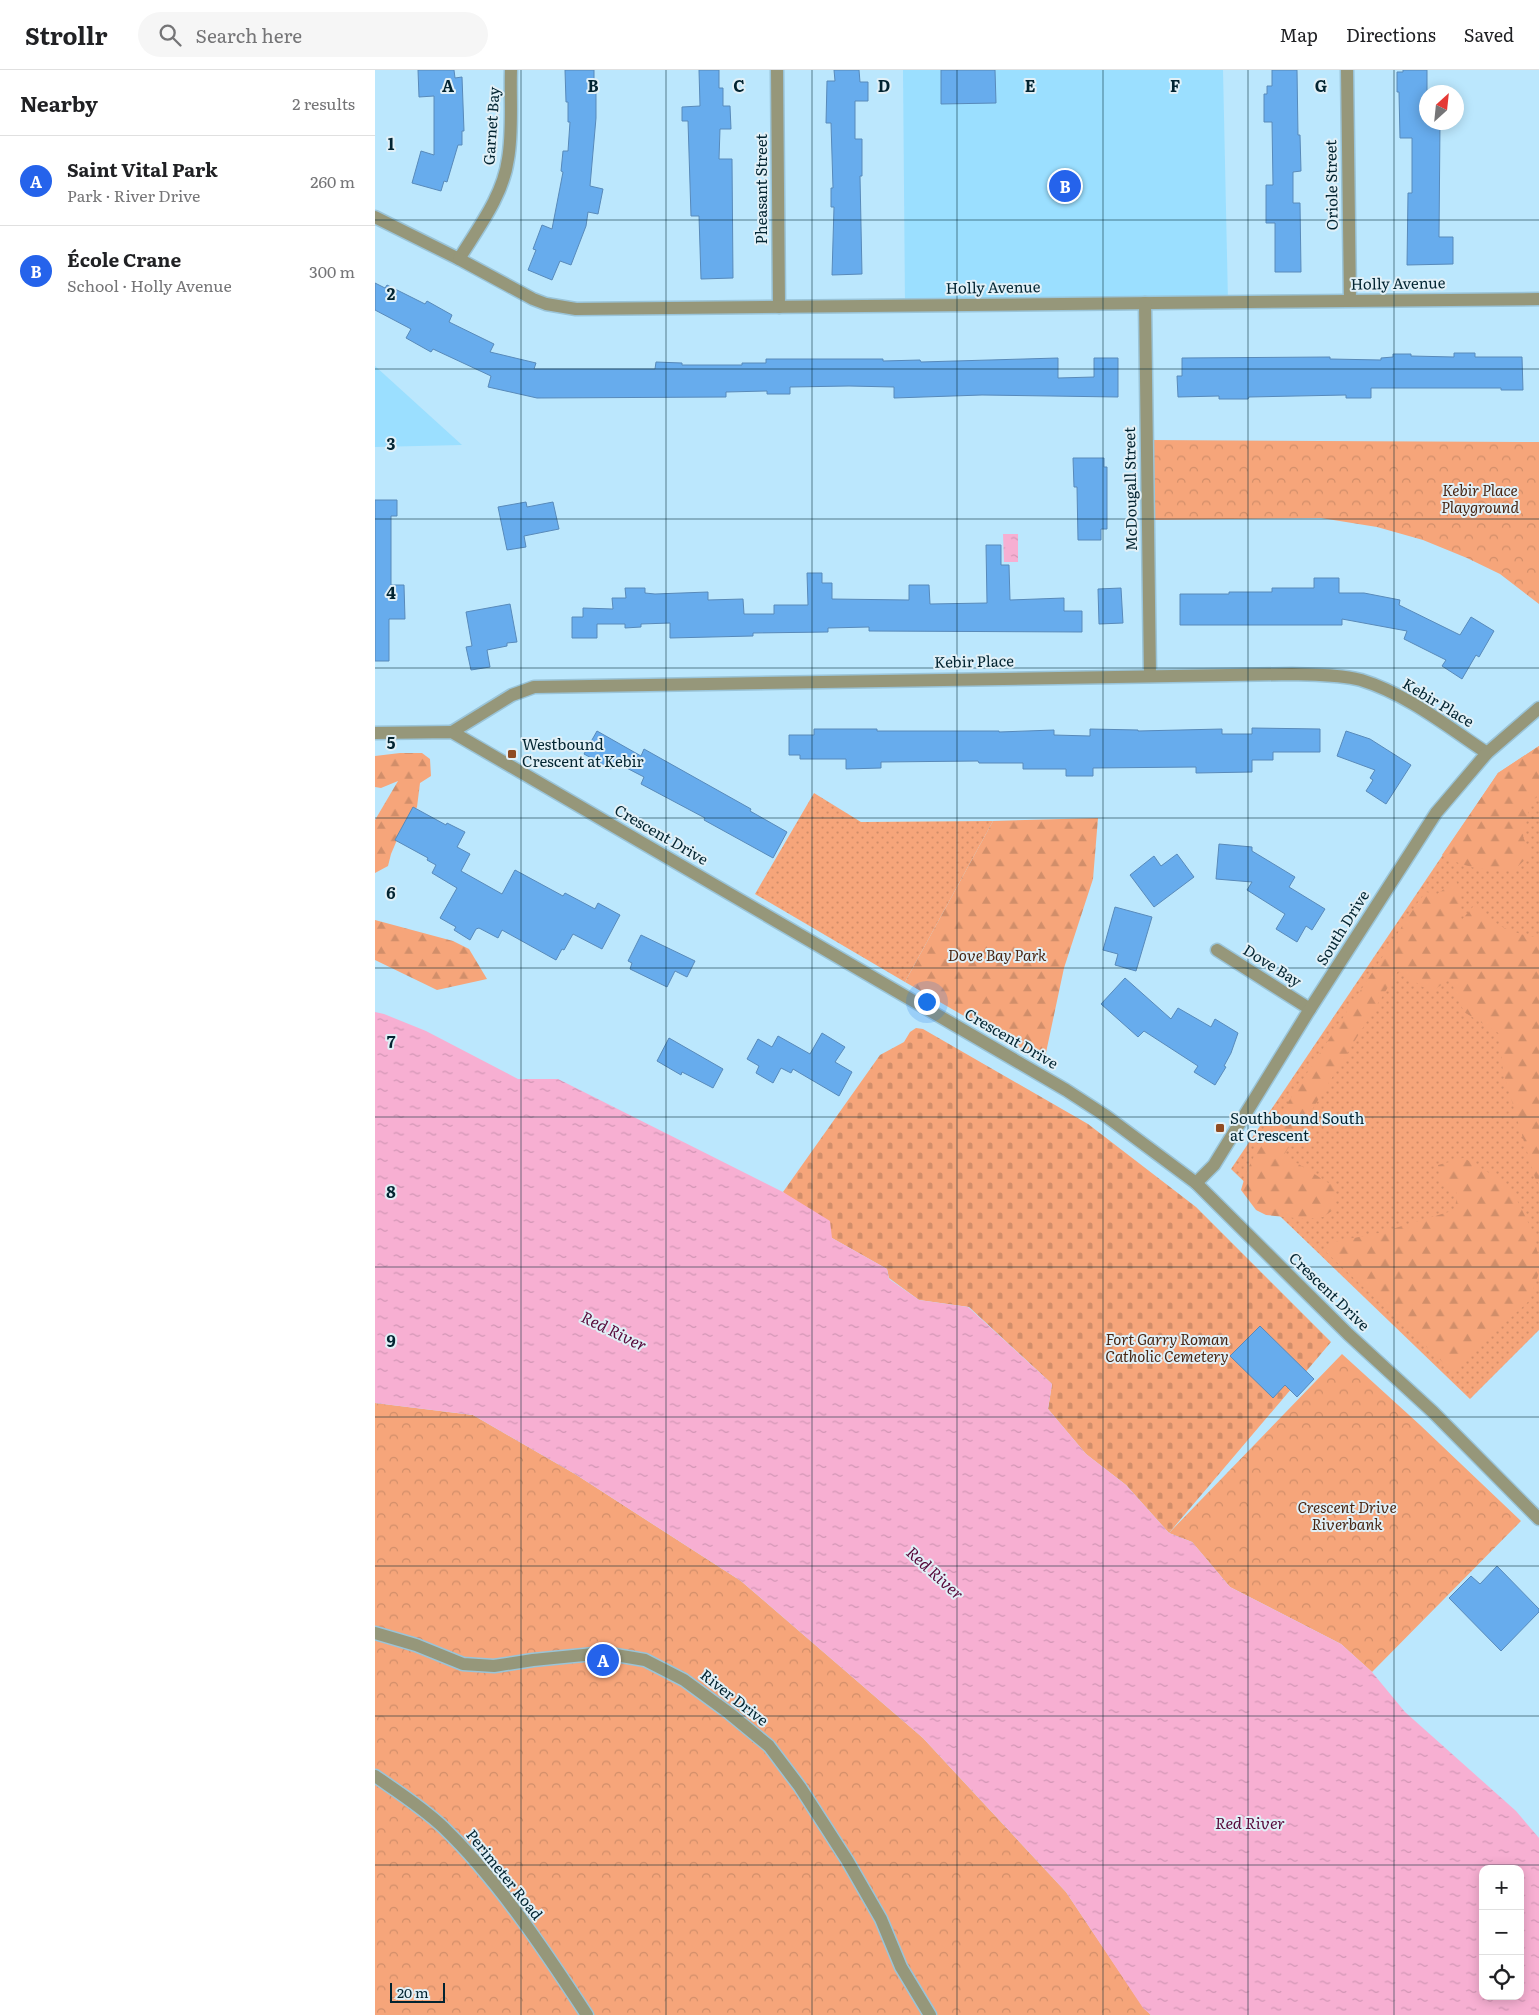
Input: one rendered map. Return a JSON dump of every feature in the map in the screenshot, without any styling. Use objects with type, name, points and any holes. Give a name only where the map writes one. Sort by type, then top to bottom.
[{"type":"street","name":"Garnet Bay","points":[[459,259],[494,202],[504,177],[509,158],[511,70]]},
{"type":"street","name":"Pheasant Street","points":[[777,70],[779,307]]},
{"type":"street","name":"Oriole Street","points":[[1347,70],[1350,300]]},
{"type":"street","points":[[375,217],[459,259]]},
{"type":"street","name":"Holly Avenue","points":[[459,259],[533,299],[559,308],[576,309],[1539,299]]},
{"type":"street","name":"McDougall Street","points":[[1145,303],[1150,676]]},
{"type":"street","name":"Kebir Place","points":[[452,732],[512,695],[534,687],[1300,674],[1334,675],[1362,681],[1404,698],[1487,753]]},
{"type":"street","name":"South Drive","points":[[1196,1183],[1214,1165],[1310,1009],[1436,813],[1487,753],[1539,708]]},
{"type":"street","points":[[375,733],[452,732]]},
{"type":"street","name":"Crescent Drive","points":[[452,732],[1066,1090],[1105,1116],[1196,1183],[1348,1334],[1433,1412],[1539,1520]]},
{"type":"street","name":"Dove Bay","points":[[1217,950],[1310,1009]]},
{"type":"street","name":"River Drive","points":[[375,1633],[416,1645],[463,1664],[494,1666],[604,1653],[645,1660],[684,1680],[729,1713],[769,1746],[800,1787],[855,1873],[881,1920],[901,1967],[930,2015]]},
{"type":"street","name":"Perimeter Road","points":[[375,1776],[407,1797],[442,1826],[474,1860],[525,1924],[585,2013]]},
{"type":"shaded area","points":[[903,70],[1223,70],[1228,302],[905,305]]},
{"type":"shaded area","points":[[375,366],[462,445],[375,447]]},
{"type":"green space","name":"Kebir Place Playground","points":[[1147,440],[1539,442],[1539,604],[1500,574],[1467,558],[1423,540],[1377,527],[1321,518],[1148,520]]},
{"type":"green space","points":[[1539,746],[1539,1330],[1470,1399],[1231,1169],[1498,773]]},
{"type":"green space","points":[[1539,746],[1539,796],[1531,801],[1523,837],[1531,854],[1514,870],[1468,866],[1442,855],[1498,773]]},
{"type":"green space","points":[[422,753],[430,759],[431,776],[420,783],[417,807],[403,826],[388,866],[375,873],[375,820],[398,781],[381,788],[375,787],[375,756]]},
{"type":"green space","points":[[814,793],[861,822],[993,821],[905,982],[755,894]]},
{"type":"green space","name":"Dove Bay Park","points":[[1098,818],[1093,879],[1064,968],[1044,1062],[905,982],[993,821]]},
{"type":"green space","points":[[1456,881],[1461,891],[1460,922],[1477,902],[1490,918],[1503,928],[1539,938],[1539,1184],[1535,1178],[1503,1072],[1500,1034],[1464,1012],[1450,979],[1434,990],[1423,987],[1398,971],[1284,1155],[1335,1187],[1336,1208],[1323,1217],[1305,1219],[1266,1215],[1256,1210],[1241,1190],[1246,1173],[1257,1150],[1418,902],[1426,892],[1437,894]]},
{"type":"green space","points":[[375,920],[453,941],[469,949],[487,979],[437,990],[375,960]]},
{"type":"green space","name":"Fort Garry Roman Catholic Cemetery","points":[[916,1028],[923,1029],[1088,1124],[1196,1207],[1331,1342],[1169,1533],[1126,1485],[1086,1454],[1048,1409],[1052,1384],[969,1307],[919,1300],[889,1278],[887,1269],[832,1238],[783,1192],[880,1055],[904,1042],[910,1032]]},
{"type":"green space","points":[[1464,1158],[1496,1177],[1515,1196],[1533,1232],[1539,1260],[1539,1273],[1529,1301],[1452,1371],[1326,1252],[1334,1242],[1379,1233],[1455,1210],[1457,1193],[1440,1182],[1438,1165]]},
{"type":"green space","name":"Crescent Drive Riverbank","points":[[1342,1354],[1521,1521],[1372,1672],[1341,1644],[1230,1587],[1192,1542],[1169,1533]]},
{"type":"green space","points":[[375,1403],[473,1415],[575,1474],[741,1581],[923,1738],[1066,1892],[1143,2007],[1151,2015],[375,2015]]},
{"type":"water","points":[[1003,534],[1018,534],[1018,562],[1004,562]]},
{"type":"water","name":"Red River","points":[[375,1012],[426,1031],[518,1079],[558,1079],[783,1192],[830,1221],[832,1238],[887,1269],[889,1279],[919,1300],[968,1307],[1052,1384],[1048,1409],[1086,1454],[1126,1485],[1169,1533],[1192,1542],[1230,1587],[1341,1644],[1372,1672],[1405,1712],[1516,1811],[1539,1838],[1539,2015],[1151,2015],[1143,2008],[1066,1892],[923,1738],[741,1581],[575,1474],[473,1415],[375,1403]]},
{"type":"building","points":[[418,70],[454,70],[455,78],[462,77],[464,131],[462,131],[462,145],[458,145],[447,182],[444,181],[441,191],[412,183],[421,151],[434,155],[434,96],[419,97]]},
{"type":"building","points":[[565,70],[594,70],[594,81],[596,81],[596,118],[590,186],[603,189],[598,214],[588,212],[586,226],[571,265],[560,261],[552,280],[528,270],[536,250],[533,249],[542,225],[552,229],[563,172],[561,171],[563,151],[568,151],[570,122],[568,122],[568,102],[566,102]]},
{"type":"building","points":[[699,70],[719,70],[719,88],[723,88],[723,106],[730,106],[731,129],[720,129],[719,159],[732,159],[733,278],[701,279],[699,216],[691,216],[688,121],[682,121],[682,107],[700,106]]},
{"type":"building","points":[[834,70],[859,70],[860,82],[868,82],[868,101],[855,101],[855,139],[862,139],[862,176],[860,176],[862,274],[832,275],[834,207],[831,207],[831,188],[833,188],[831,123],[826,123],[827,81],[835,81]]},
{"type":"building","points":[[941,70],[995,70],[996,103],[941,104]]},
{"type":"building","points":[[1272,70],[1297,70],[1298,135],[1300,135],[1301,171],[1293,172],[1293,203],[1300,203],[1301,272],[1275,272],[1275,223],[1266,223],[1266,185],[1273,185],[1272,122],[1264,122],[1264,94],[1267,94],[1267,86],[1272,86]]},
{"type":"building","points":[[1403,70],[1427,70],[1427,85],[1419,85],[1419,130],[1440,130],[1439,237],[1453,237],[1453,264],[1407,265],[1408,193],[1412,193],[1412,138],[1400,138],[1397,72],[1403,72]]},
{"type":"building","points":[[375,283],[385,288],[387,285],[425,304],[427,301],[452,315],[449,322],[494,344],[490,352],[536,363],[534,369],[655,369],[656,362],[682,363],[682,365],[742,365],[742,363],[766,363],[766,359],[883,359],[883,361],[920,360],[921,362],[1058,358],[1058,378],[1094,377],[1094,358],[1118,358],[1118,397],[982,395],[894,398],[894,387],[849,386],[790,387],[790,394],[767,394],[767,391],[726,392],[726,397],[537,398],[488,387],[491,376],[433,349],[431,352],[406,338],[411,329],[375,310]]},
{"type":"building","points":[[1454,353],[1475,353],[1475,357],[1522,357],[1523,390],[1501,390],[1501,388],[1371,388],[1371,398],[1346,398],[1346,395],[1249,397],[1248,399],[1219,399],[1219,396],[1178,397],[1177,376],[1182,376],[1182,358],[1330,357],[1330,359],[1381,360],[1381,358],[1393,357],[1393,354],[1454,357]]},
{"type":"building","points":[[1073,458],[1104,458],[1104,467],[1107,467],[1107,529],[1101,529],[1101,540],[1078,540],[1077,487],[1074,487]]},
{"type":"building","points":[[375,500],[397,500],[397,516],[391,516],[391,585],[404,585],[405,619],[389,619],[389,661],[375,661]]},
{"type":"building","points":[[526,502],[527,507],[553,502],[559,529],[524,536],[526,547],[507,550],[498,507]]},
{"type":"building","points":[[986,545],[1001,545],[1001,565],[1009,565],[1010,600],[1064,598],[1064,611],[1082,611],[1082,632],[869,631],[869,627],[828,628],[828,632],[753,633],[753,636],[670,638],[670,623],[641,624],[641,627],[625,628],[625,624],[597,624],[597,638],[572,638],[572,617],[583,617],[583,608],[613,609],[612,598],[626,598],[625,588],[645,588],[645,593],[655,594],[708,592],[708,600],[743,599],[744,614],[774,614],[774,605],[808,605],[807,573],[822,573],[822,583],[832,583],[832,599],[909,600],[909,585],[929,585],[930,604],[987,603]]},
{"type":"building","points":[[1314,578],[1339,578],[1339,593],[1364,593],[1400,600],[1399,605],[1460,635],[1471,617],[1494,631],[1479,657],[1476,655],[1462,679],[1442,666],[1446,660],[1404,639],[1407,631],[1342,619],[1342,625],[1180,625],[1180,594],[1229,594],[1229,592],[1272,592],[1272,588],[1314,588]]},
{"type":"building","points":[[1121,588],[1123,623],[1099,624],[1098,589]]},
{"type":"building","points":[[510,604],[517,642],[507,643],[507,646],[487,650],[490,667],[471,670],[466,647],[472,646],[466,612]]},
{"type":"building","points":[[1252,728],[1320,729],[1320,752],[1273,752],[1273,760],[1252,760],[1252,772],[1196,773],[1196,767],[1093,768],[1093,776],[1066,776],[1066,769],[1023,769],[1023,763],[979,763],[978,761],[881,762],[881,768],[846,769],[846,759],[800,759],[800,755],[789,755],[789,735],[814,735],[814,729],[999,732],[1054,730],[1054,735],[1090,736],[1090,729],[1138,731],[1222,729],[1222,734],[1252,734]]},
{"type":"building","points":[[597,731],[641,756],[644,749],[751,809],[750,811],[787,832],[773,858],[704,820],[705,818],[641,784],[644,777],[615,762],[611,769],[584,754]]},
{"type":"building","points":[[1346,731],[1370,739],[1411,765],[1386,804],[1366,791],[1373,780],[1370,778],[1375,770],[1337,756]]},
{"type":"building","points":[[413,807],[446,825],[447,823],[465,832],[457,847],[470,854],[461,871],[502,894],[515,870],[563,896],[565,893],[595,909],[598,903],[620,915],[602,949],[573,934],[556,960],[502,930],[498,938],[479,928],[476,929],[470,940],[454,930],[456,927],[440,918],[457,888],[432,873],[436,865],[427,860],[428,858],[395,840]]},
{"type":"building","points":[[1219,844],[1252,847],[1252,851],[1295,877],[1289,887],[1325,909],[1312,930],[1306,926],[1297,942],[1276,929],[1285,914],[1247,890],[1252,882],[1216,879]]},
{"type":"building","points":[[1177,854],[1194,877],[1154,907],[1130,875],[1154,856],[1161,866]]},
{"type":"building","points":[[1115,907],[1152,917],[1136,971],[1115,965],[1118,954],[1103,950]]},
{"type":"building","points":[[641,935],[695,961],[687,977],[675,971],[667,987],[630,969],[632,963],[628,961]]},
{"type":"building","points":[[1125,978],[1171,1019],[1178,1008],[1211,1027],[1215,1019],[1238,1033],[1224,1066],[1226,1067],[1215,1085],[1194,1072],[1198,1066],[1144,1031],[1138,1037],[1101,1004]]},
{"type":"building","points":[[822,1033],[845,1047],[835,1062],[852,1072],[839,1096],[793,1069],[791,1073],[781,1068],[773,1083],[756,1073],[759,1066],[747,1059],[758,1039],[772,1047],[778,1036],[810,1054]]},
{"type":"building","points":[[669,1038],[723,1069],[713,1088],[682,1072],[681,1075],[657,1061]]},
{"type":"building","points":[[1260,1326],[1314,1379],[1297,1397],[1285,1385],[1273,1398],[1230,1356]]},
{"type":"building","points":[[1497,1566],[1539,1609],[1539,1612],[1501,1651],[1449,1598],[1471,1576],[1480,1584]]},
{"type":"place","name":"École Crane","points":[[1065,186]]},
{"type":"place","name":"Westbound Crescent at Kebir","points":[[512,754]]},
{"type":"place","name":"Southbound South at Crescent","points":[[1220,1128]]},
{"type":"place","name":"Saint Vital Park","points":[[603,1660]]}]
